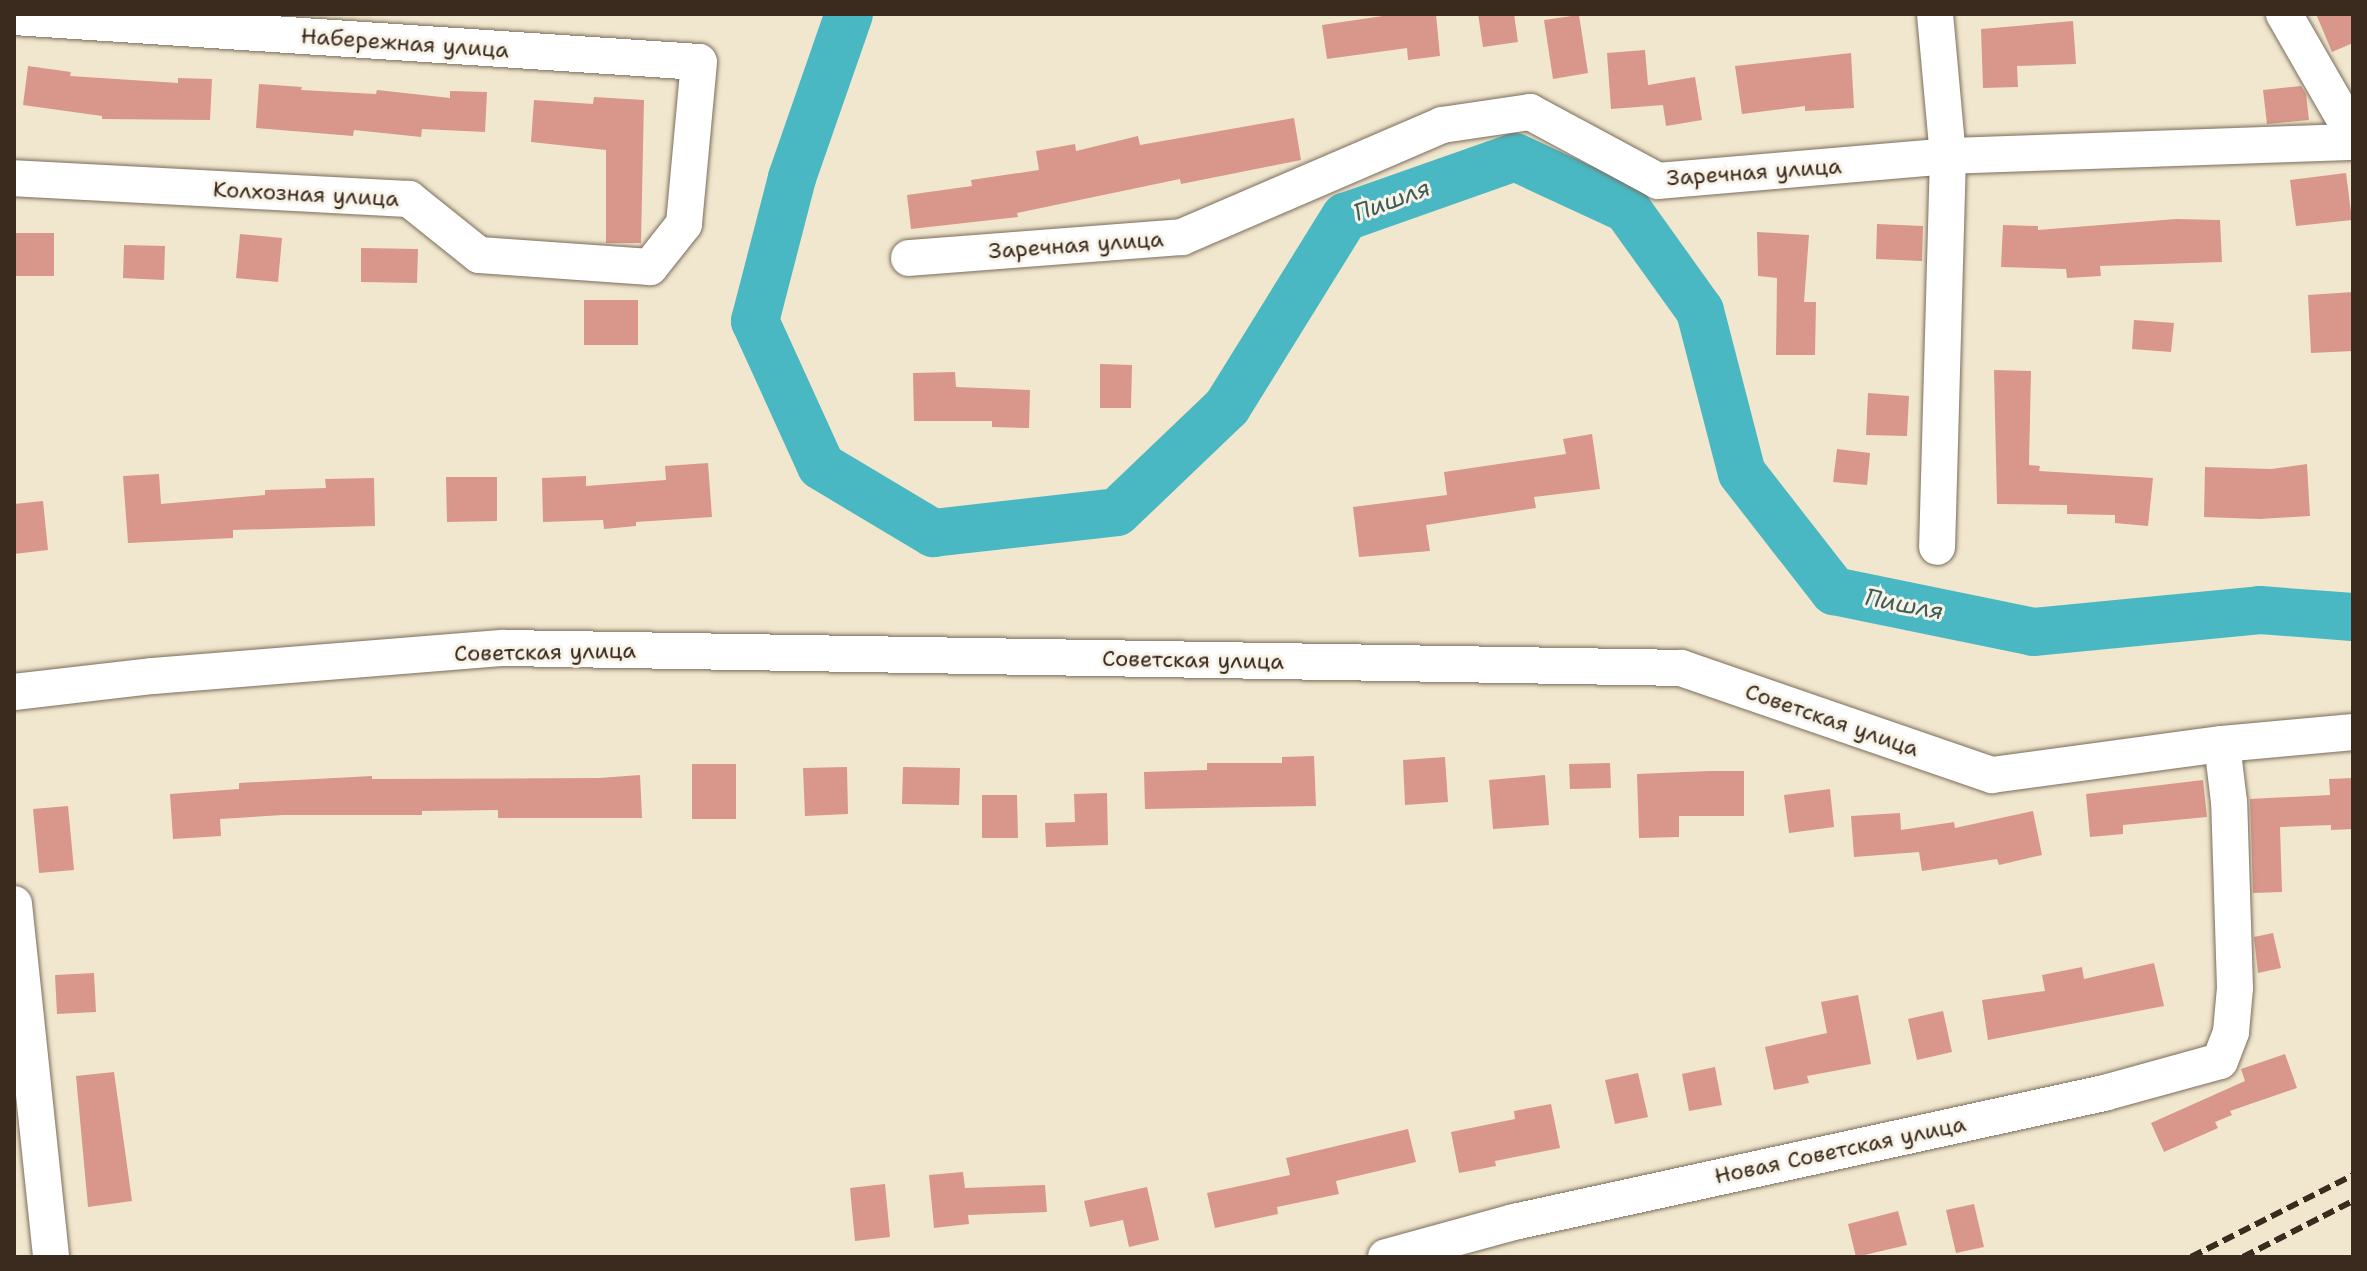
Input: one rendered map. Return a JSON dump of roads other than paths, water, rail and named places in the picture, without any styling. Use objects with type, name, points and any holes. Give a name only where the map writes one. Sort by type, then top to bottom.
[{"type":"street","points":[[1935,14],[1948,156],[1937,547]]},
{"type":"street","points":[[2284,14],[2353,134]]},
{"type":"street","name":"Набережная улица","points":[[14,17],[699,62]]},
{"type":"street","name":"Колхозная улица","points":[[14,178],[409,199],[479,255],[650,267],[684,224],[699,62]]},
{"type":"street","name":"Заречная улица","points":[[909,258],[1182,237],[1442,125],[1530,112],[1658,181],[1948,156],[2353,142]]},
{"type":"street","name":"Советская улица","points":[[14,692],[153,676],[504,648],[1681,668],[1992,775],[2222,744],[2353,732]]},
{"type":"street","name":"Новая Советская улица","points":[[1386,1257],[1514,1222],[2104,1093],[2220,1061],[2231,1032],[2235,988],[2229,802],[2222,744]]},
{"type":"street","points":[[14,904],[51,1257]]},
{"type":"waterway","name":"Пишля","points":[[849,14],[792,178],[755,321],[821,466],[933,533],[1117,512],[1227,407],[1345,217],[1515,157],[1627,209],[1700,311],[1742,473],[1834,591],[2033,632],[2260,610],[2353,617]]},
{"type":"railway","points":[[2191,1257],[2353,1175]]},
{"type":"railway","points":[[2243,1257],[2353,1201]]}]
